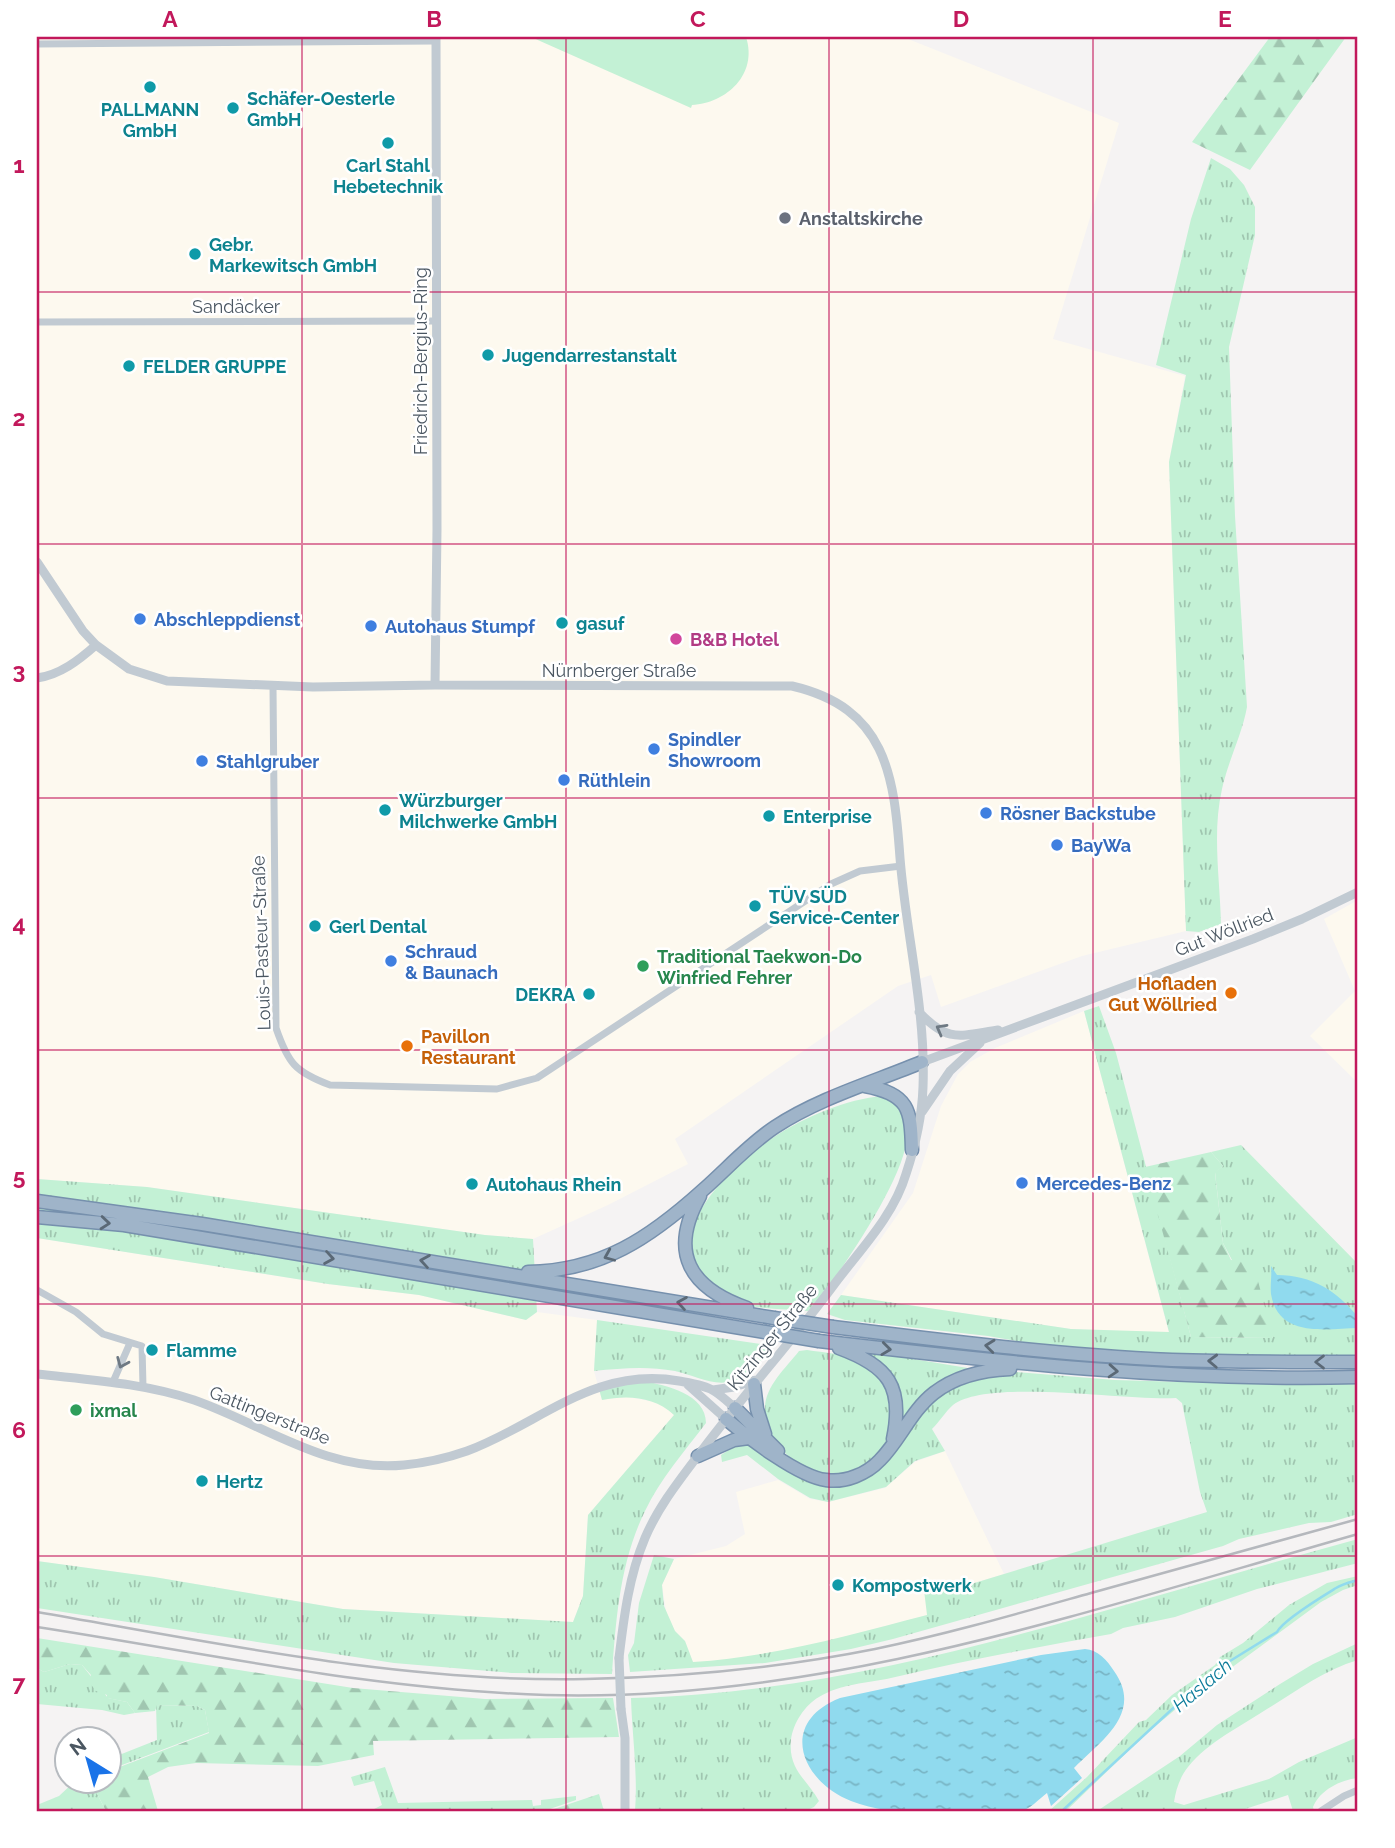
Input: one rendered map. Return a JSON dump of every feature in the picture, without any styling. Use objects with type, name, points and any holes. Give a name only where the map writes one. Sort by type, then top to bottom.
[{"type":"highway","points":[[493,1272],[543,1272],[583,1266],[610,1256],[641,1240],[704,1189],[750,1146],[776,1127],[806,1109],[922,1062]]},
{"type":"highway","points":[[864,1086],[887,1091],[906,1105],[911,1116],[912,1150]]},
{"type":"highway","points":[[704,1189],[692,1210],[688,1224],[687,1254],[690,1267],[696,1277],[716,1296],[774,1318]]},
{"type":"highway","points":[[37,1201],[174,1220],[774,1318],[961,1343],[1099,1355],[1245,1362],[1358,1362]]},
{"type":"highway","points":[[37,1217],[124,1225],[819,1341],[1045,1366],[1165,1374],[1358,1377]]},
{"type":"highway","points":[[819,1341],[872,1362],[891,1384],[897,1411],[891,1447]]},
{"type":"highway","points":[[726,1419],[749,1438],[805,1474],[826,1480],[845,1479],[862,1473],[879,1462],[918,1409],[933,1394],[951,1382],[970,1374],[992,1370],[1045,1366]]},
{"type":"highway","points":[[756,1382],[757,1409],[766,1438]]},
{"type":"highway","points":[[735,1408],[790,1464]]},
{"type":"highway","points":[[698,1456],[720,1444],[749,1438]]},
{"type":"street","points":[[37,44],[435,39]]},
{"type":"street","name":"Friedrich-Bergius-Ring","points":[[435,39],[435,685]]},
{"type":"street","name":"Sandäcker","points":[[37,322],[436,321]]},
{"type":"street","points":[[37,562],[83,631],[96,645],[78,661],[50,675],[37,678]]},
{"type":"street","name":"Nürnberger Straße","points":[[96,645],[129,669],[153,678],[183,683],[273,686],[696,687],[765,684],[811,690],[831,699],[858,718],[872,735],[892,782],[919,1011],[922,1062]]},
{"type":"street","name":"Louis-Pasteur-Straße","points":[[273,686],[276,1028],[285,1055],[306,1076],[330,1085],[497,1089],[537,1078],[831,884],[860,871],[901,866]]},
{"type":"street","name":"Gut Wöllried","points":[[1017,1027],[1302,919],[1358,892]]},
{"type":"street","points":[[919,1011],[940,1032],[952,1035],[1017,1027]]},
{"type":"street","points":[[922,1062],[1017,1027]]},
{"type":"street","points":[[920,1114],[950,1071],[985,1039]]},
{"type":"street","name":"Kitzinger Straße","points":[[625,1811],[625,1738],[619,1658],[626,1599],[646,1535],[664,1503],[698,1456],[817,1308],[890,1209],[905,1177],[920,1114],[922,1062]]},
{"type":"street","points":[[37,1290],[76,1312],[103,1334],[142,1346],[143,1387]]},
{"type":"street","points":[[113,1382],[130,1343]]},
{"type":"street","name":"Gattingerstraße","points":[[37,1374],[143,1387],[196,1401],[302,1448],[341,1460],[366,1464],[403,1465],[466,1452],[584,1392],[616,1381],[644,1378],[685,1382],[713,1390],[735,1408]]},
{"type":"street","points":[[685,1382],[726,1419]]},
{"type":"street","points":[[713,1390],[756,1382]]},
{"type":"street","points":[[1321,1811],[1358,1790]]},
{"type":"shaded area","points":[[37,37],[903,37],[1119,123],[1053,339],[1185,376],[1169,462],[1186,931],[1082,956],[941,1007],[931,975],[898,986],[675,1139],[688,1164],[533,1239],[485,1235],[147,1187],[37,1179]]},
{"type":"shaded area","points":[[1358,900],[1358,1083],[1310,1036],[1355,991],[1324,919]]},
{"type":"shaded area","name":"Mercedes-Benz","points":[[1084,1011],[1169,1333],[1071,1329],[841,1295],[913,1193],[941,1106],[958,1074],[970,1062],[995,1048]]},
{"type":"shaded area","points":[[37,1238],[328,1284],[419,1295],[526,1320],[537,1312],[597,1320],[594,1371],[602,1400],[624,1396],[654,1402],[674,1415],[588,1515],[583,1596],[573,1622],[343,1609],[154,1577],[37,1561]]},
{"type":"shaded area","points":[[945,1451],[1004,1574],[958,1588],[924,1590],[928,1615],[817,1644],[731,1660],[693,1663],[685,1641],[667,1617],[662,1585],[674,1559],[726,1546],[745,1534],[736,1492],[778,1480],[810,1499],[828,1502],[885,1488],[915,1462]]},
{"type":"green space","points":[[531,37],[746,37],[748,63],[737,84],[728,92],[717,99],[692,105],[691,108]]},
{"type":"green space","points":[[1270,37],[1346,37],[1250,170],[1192,142]]},
{"type":"green space","points":[[1211,158],[1230,169],[1244,185],[1255,207],[1255,235],[1229,347],[1235,516],[1247,707],[1225,779],[1217,822],[1221,924],[1199,932],[1186,931],[1169,462],[1186,375],[1156,365],[1191,219]]},
{"type":"green space","points":[[1099,1006],[1116,1053],[1191,1337],[1273,1338],[1223,1243],[1215,1172],[1223,1166],[1211,1152],[1241,1145],[1358,1264],[1358,1357],[1190,1356],[1064,1349],[988,1336],[845,1320],[827,1314],[841,1295],[1071,1329],[1169,1332],[1084,1011]]},
{"type":"green space","points":[[883,1096],[902,1107],[907,1131],[904,1152],[896,1174],[870,1224],[812,1309],[808,1311],[750,1306],[727,1298],[706,1284],[694,1263],[690,1246],[693,1228],[701,1210],[728,1175],[760,1147],[799,1123],[840,1105]]},
{"type":"green space","points":[[1211,1152],[1223,1166],[1215,1173],[1223,1243],[1231,1260],[1253,1262],[1273,1338],[1191,1337],[1145,1167]]},
{"type":"green space","points":[[37,1179],[147,1187],[485,1235],[533,1239],[537,1312],[526,1320],[419,1295],[328,1284],[37,1238]]},
{"type":"green space","points":[[597,1320],[774,1346],[751,1372],[726,1382],[711,1382],[655,1368],[594,1371]]},
{"type":"green space","points":[[807,1350],[860,1361],[877,1375],[888,1393],[892,1424],[887,1440],[872,1459],[852,1472],[828,1476],[797,1463],[775,1440],[761,1411],[765,1410],[768,1393],[777,1378],[799,1351]]},
{"type":"green space","points":[[858,1350],[974,1369],[949,1380],[897,1436],[898,1403]]},
{"type":"green space","points":[[1004,1371],[1115,1380],[1185,1382],[1358,1380],[1358,1514],[1331,1522],[1309,1523],[1239,1539],[1223,1546],[851,1649],[765,1663],[630,1672],[628,1655],[634,1643],[639,1603],[654,1555],[674,1559],[662,1585],[664,1606],[675,1631],[685,1641],[693,1662],[782,1650],[927,1615],[924,1590],[958,1588],[1207,1512],[1200,1492],[1182,1403],[1176,1398],[1059,1392],[996,1393],[971,1397],[953,1405],[932,1429],[945,1451],[915,1461],[886,1487],[828,1502],[810,1498],[778,1479],[747,1455],[722,1462],[721,1455],[736,1444],[749,1444],[803,1479],[863,1479],[920,1411],[949,1385]]},
{"type":"green space","points":[[643,1381],[673,1388],[692,1398],[704,1413],[706,1423],[658,1488],[637,1530],[621,1591],[612,1674],[512,1673],[394,1663],[37,1608],[37,1561],[154,1577],[343,1609],[573,1622],[583,1596],[588,1515],[674,1415],[658,1404],[640,1398],[602,1400],[599,1389]]},
{"type":"green space","points":[[1358,1539],[1358,1563],[1257,1589],[1175,1617],[1123,1628],[1111,1634],[854,1684],[827,1693],[814,1700],[805,1710],[794,1727],[791,1740],[795,1767],[819,1801],[805,1811],[635,1811],[631,1698],[746,1690],[916,1660],[1083,1617]]},
{"type":"green space","points":[[1358,1576],[1358,1585],[1321,1602],[1182,1704],[1146,1734],[1066,1811],[1049,1811],[1087,1777],[1139,1722],[1146,1720],[1172,1695],[1215,1665],[1220,1657],[1243,1643],[1289,1605],[1327,1583]]},
{"type":"green space","points":[[37,1638],[353,1688],[485,1699],[613,1698],[619,1737],[373,1741],[374,1755],[318,1766],[196,1763],[168,1767],[148,1777],[158,1811],[106,1811],[98,1796],[122,1796],[122,1766],[209,1733],[205,1710],[197,1706],[157,1705],[155,1711],[135,1713],[127,1702],[107,1698],[107,1695],[96,1691],[89,1682],[91,1675],[82,1665],[70,1664],[44,1672],[37,1668]]},
{"type":"green space","points":[[1358,1643],[1358,1660],[1311,1682],[1205,1750],[1183,1775],[1174,1802],[1184,1805],[1269,1779],[1299,1762],[1358,1737],[1355,1746],[1358,1749],[1358,1778],[1344,1781],[1326,1791],[1316,1801],[1314,1811],[1293,1811],[1288,1795],[1239,1811],[1097,1811],[1180,1756],[1217,1725],[1280,1684],[1313,1664]]},
{"type":"green space","points":[[70,1664],[82,1665],[108,1698],[127,1702],[135,1713],[124,1715],[102,1710],[37,1704],[37,1668],[44,1672]]},
{"type":"green space","points":[[156,1705],[197,1706],[205,1710],[209,1732],[122,1765],[122,1754],[157,1740]]},
{"type":"green space","points":[[385,1767],[398,1803],[532,1800],[533,1806],[541,1805],[541,1800],[576,1796],[576,1800],[544,1811],[370,1811],[382,1805],[374,1781],[354,1786],[351,1777]]},
{"type":"green space","points":[[599,1794],[604,1811],[548,1811]]},
{"type":"green space","points":[[59,1796],[98,1796],[106,1811],[37,1811],[37,1805]]},
{"type":"water","points":[[1271,1266],[1277,1275],[1312,1281],[1332,1292],[1358,1317],[1358,1328],[1305,1328],[1283,1318],[1275,1308],[1271,1294]]},
{"type":"water","points":[[1085,1649],[1102,1656],[1114,1671],[1122,1686],[1122,1713],[1106,1737],[1074,1768],[1082,1778],[1051,1806],[1047,1793],[1027,1809],[1016,1812],[914,1812],[866,1806],[833,1792],[809,1766],[803,1751],[803,1736],[809,1721],[821,1708],[840,1698],[1041,1655]]},
{"type":"waterway","name":"Haslach","points":[[1062,1811],[1183,1699],[1230,1661],[1277,1632],[1295,1615],[1322,1597],[1341,1585],[1358,1580]]},
{"type":"railway","points":[[37,1612],[310,1659],[449,1675],[586,1679],[695,1674],[839,1656],[902,1643],[1011,1616],[1358,1519]]},
{"type":"railway","points":[[37,1627],[290,1669],[418,1686],[546,1695],[650,1693],[753,1684],[856,1667],[957,1646],[1159,1592],[1358,1534]]},
{"type":"place","name":"PALLMANN GmbH","points":[[150,87]]},
{"type":"place","name":"Schäfer-Oesterle GmbH","points":[[233,108]]},
{"type":"place","name":"Carl Stahl Hebetechnik","points":[[388,143]]},
{"type":"place","name":"Anstaltskirche","points":[[785,218]]},
{"type":"place","name":"Gebr. Markewitsch GmbH","points":[[195,254]]},
{"type":"place","name":"Jugendarrestanstalt","points":[[488,355]]},
{"type":"place","name":"FELDER GRUPPE","points":[[129,366]]},
{"type":"place","name":"Abschleppdienst","points":[[140,619]]},
{"type":"place","name":"gasuf","points":[[562,623]]},
{"type":"place","name":"Autohaus Stumpf","points":[[371,626]]},
{"type":"place","name":"B&B Hotel","points":[[676,639]]},
{"type":"place","name":"Spindler Showroom","points":[[654,749]]},
{"type":"place","name":"Stahlgruber","points":[[202,761]]},
{"type":"place","name":"Rüthlein","points":[[564,780]]},
{"type":"place","name":"Würzburger Milchwerke GmbH","points":[[385,810]]},
{"type":"place","name":"Rösner Backstube","points":[[986,813]]},
{"type":"place","name":"Enterprise","points":[[769,816]]},
{"type":"place","name":"BayWa","points":[[1057,845]]},
{"type":"place","name":"TÜV SÜD Service-Center","points":[[755,906]]},
{"type":"place","name":"Gerl Dental","points":[[315,926]]},
{"type":"place","name":"Schraud & Baunach","points":[[391,961]]},
{"type":"place","name":"Traditional Taekwon-Do Winfried Fehrer","points":[[643,966]]},
{"type":"place","name":"Hofladen Gut Wöllried","points":[[1231,993]]},
{"type":"place","name":"DEKRA","points":[[589,994]]},
{"type":"place","name":"Pavillon Restaurant","points":[[407,1046]]},
{"type":"place","name":"Mercedes-Benz","points":[[1022,1183]]},
{"type":"place","name":"Autohaus Rhein","points":[[472,1184]]},
{"type":"place","name":"Flamme","points":[[152,1350]]},
{"type":"place","name":"ixmal","points":[[76,1410]]},
{"type":"place","name":"Hertz","points":[[202,1481]]},
{"type":"place","name":"Kompostwerk","points":[[838,1585]]}]
